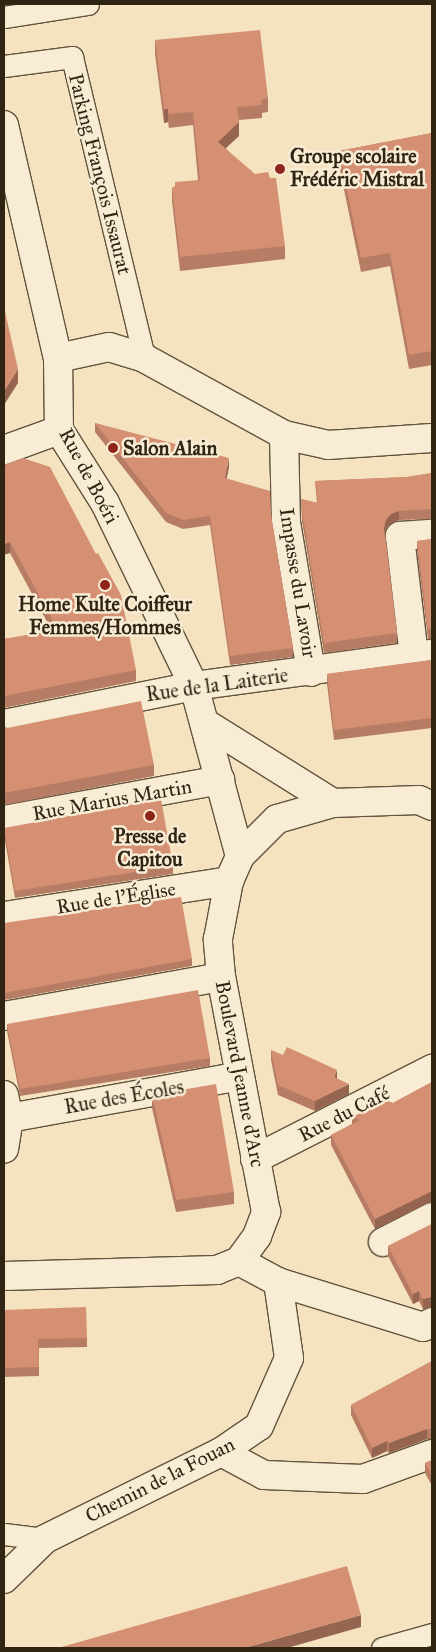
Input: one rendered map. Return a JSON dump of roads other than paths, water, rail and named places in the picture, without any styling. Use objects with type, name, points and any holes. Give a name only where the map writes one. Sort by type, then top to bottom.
[{"type":"street","name":"Rue de Boéri","points":[[4,125],[58,358],[59,430],[104,503],[194,686],[240,856]]},
{"type":"street","points":[[58,358],[109,347],[144,358],[284,435],[328,445],[432,438]]},
{"type":"street","points":[[4,450],[59,430]]},
{"type":"street","name":"Impasse du Lavoir","points":[[284,435],[286,522],[311,672]]},
{"type":"street","points":[[423,655],[400,536],[432,534]]},
{"type":"street","name":"Rue de la Laiterie","points":[[4,724],[194,686],[311,672],[423,655]]},
{"type":"street","points":[[205,724],[333,802]]},
{"type":"street","name":"Rue Marius Martin","points":[[4,820],[220,780]]},
{"type":"street","name":"Boulevard Jeanne d'Arc","points":[[239,1261],[257,1236],[266,1212],[220,977],[218,938],[229,881],[240,856],[277,819],[333,802],[428,800]]},
{"type":"street","name":"Rue de l'Église","points":[[4,916],[229,881]]},
{"type":"street","points":[[4,1016],[220,977]]},
{"type":"street","name":"Rue du Café","points":[[256,1159],[432,1069]]},
{"type":"street","name":"Rue des Écoles","points":[[6,1106],[239,1076]]},
{"type":"street","points":[[4,1149],[6,1106]]},
{"type":"street","points":[[383,1242],[432,1217]]},
{"type":"street","points":[[4,1276],[217,1270],[239,1261],[278,1282],[423,1327],[432,1322]]},
{"type":"street","name":"Chemin de la Fouan","points":[[4,1579],[45,1539],[221,1452],[259,1426],[289,1358],[278,1282]]},
{"type":"street","points":[[221,1452],[264,1475],[363,1479],[432,1454]]},
{"type":"lane","points":[[4,17],[88,4]]},
{"type":"lane","name":"Parking François Issaurat","points":[[4,66],[72,57],[144,358]]},
{"type":"lane","points":[[4,1534],[45,1539]]},
{"type":"lane","points":[[382,1648],[432,1634]]},
{"type":"place","name":"Groupe scolaire Frédéric Mistral","points":[[280,169]]},
{"type":"place","name":"Salon Alain","points":[[113,448]]},
{"type":"place","name":"Home Kulte Coiffeur Femmes/Hommes","points":[[105,585]]},
{"type":"place","name":"Presse de Capitou","points":[[150,816]]}]
